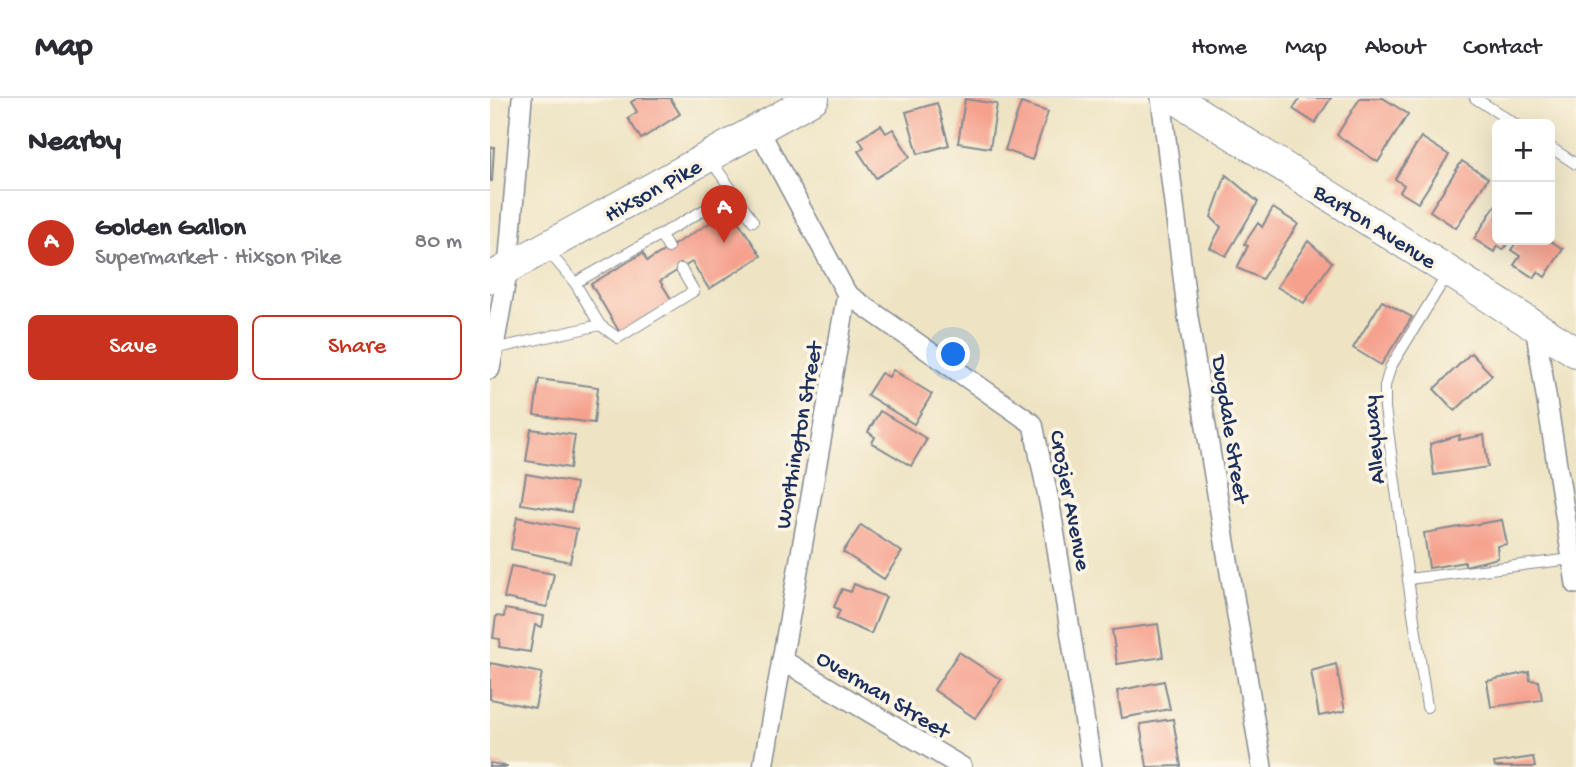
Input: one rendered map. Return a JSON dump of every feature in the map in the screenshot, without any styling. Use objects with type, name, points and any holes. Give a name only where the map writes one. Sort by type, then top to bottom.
[{"type":"main road","name":"Hixson Pike","points":[[499,273],[814,98]]},
{"type":"main road","name":"Barton Avenue","points":[[1175,98],[1576,352]]},
{"type":"street","points":[[490,369],[494,349],[499,273],[522,98]]},
{"type":"street","name":"Dugdale Street","points":[[1161,98],[1188,317],[1262,767]]},
{"type":"street","points":[[759,130],[847,294]]},
{"type":"street","name":"Worthington Street","points":[[763,767],[847,294]]},
{"type":"street","name":"Crozier Avenue","points":[[847,294],[1033,424],[1051,511],[1093,767]]},
{"type":"street","points":[[1535,326],[1576,584]]},
{"type":"street","name":"Overman Street","points":[[782,660],[962,767]]},
{"type":"lane","points":[[1475,98],[1507,119]]},
{"type":"lane","points":[[1555,150],[1576,164]]},
{"type":"lane","points":[[709,158],[753,221]]},
{"type":"lane","points":[[575,283],[617,264],[734,193]]},
{"type":"lane","points":[[661,235],[668,248]]},
{"type":"lane","points":[[545,247],[575,283],[600,325],[618,338],[694,292],[681,270]]},
{"type":"lane","name":"Alleyway","points":[[1427,708],[1385,408],[1385,386],[1390,368],[1449,271]]},
{"type":"lane","points":[[494,349],[600,325]]},
{"type":"lane","points":[[1408,579],[1572,559]]},
{"type":"building","points":[[638,98],[670,98],[680,114],[641,139],[628,118],[637,112],[631,102]]},
{"type":"building","points":[[1300,98],[1331,98],[1315,123],[1293,109]]},
{"type":"building","points":[[1360,98],[1383,98],[1408,114],[1378,162],[1337,135]]},
{"type":"building","points":[[965,99],[997,104],[990,148],[958,143]]},
{"type":"building","points":[[937,103],[949,145],[918,154],[906,112]]},
{"type":"building","points":[[1021,103],[1048,112],[1032,160],[1005,150]]},
{"type":"building","points":[[881,125],[886,133],[893,129],[910,157],[876,178],[858,151],[864,147],[859,139]]},
{"type":"building","points":[[1421,137],[1449,155],[1418,203],[1400,192],[1404,185],[1395,179]]},
{"type":"building","points":[[494,147],[492,181],[490,181],[490,148]]},
{"type":"building","points":[[1462,161],[1488,178],[1456,228],[1430,211]]},
{"type":"building","points":[[1226,175],[1258,202],[1226,256],[1210,248],[1221,227],[1211,217]]},
{"type":"building","points":[[1273,208],[1298,224],[1262,279],[1237,268],[1248,246],[1244,244],[1258,223],[1262,227]]},
{"type":"building","points":[[731,210],[761,256],[709,289],[692,262],[660,281],[673,302],[620,333],[591,284],[643,253],[647,261]]},
{"type":"building","points":[[1492,211],[1492,245],[1506,245],[1503,250],[1497,246],[1494,252],[1474,239]]},
{"type":"building","points":[[1308,241],[1332,262],[1304,303],[1277,287]]},
{"type":"building","points":[[1555,244],[1563,249],[1545,277],[1538,272],[1534,278],[1514,265],[1520,256],[1511,250],[1514,245]]},
{"type":"building","points":[[1382,301],[1412,317],[1381,365],[1353,348]]},
{"type":"building","points":[[1471,353],[1492,375],[1455,411],[1434,389]]},
{"type":"building","points":[[893,370],[932,394],[914,424],[867,395],[881,373],[889,377]]},
{"type":"building","points":[[539,379],[598,387],[594,423],[534,415]]},
{"type":"building","points":[[880,411],[927,439],[911,466],[872,443],[875,437],[868,432]]},
{"type":"building","points":[[531,429],[575,435],[570,468],[526,461]]},
{"type":"building","points":[[1460,435],[1459,440],[1484,435],[1488,467],[1434,475],[1430,444]]},
{"type":"building","points":[[526,474],[576,483],[571,512],[521,504]]},
{"type":"building","points":[[517,517],[577,529],[570,562],[511,549]]},
{"type":"building","points":[[1502,520],[1507,544],[1497,546],[1498,558],[1465,566],[1465,562],[1429,568],[1424,533]]},
{"type":"building","points":[[861,525],[902,552],[884,579],[843,552]]},
{"type":"building","points":[[511,566],[554,574],[547,607],[504,598]]},
{"type":"building","points":[[854,584],[886,597],[871,634],[836,619],[840,610],[834,607],[842,589],[851,592]]},
{"type":"building","points":[[505,609],[544,616],[542,627],[535,625],[530,652],[499,647],[500,639],[493,638],[496,616],[504,617]]},
{"type":"building","points":[[1158,624],[1163,657],[1117,664],[1112,630]]},
{"type":"building","points":[[959,652],[1001,680],[975,718],[934,690]]},
{"type":"building","points":[[490,663],[542,673],[535,708],[490,699]]},
{"type":"building","points":[[1336,664],[1345,711],[1319,716],[1311,671]]},
{"type":"building","points":[[1529,672],[1530,680],[1539,681],[1542,700],[1491,707],[1487,681]]},
{"type":"building","points":[[1164,681],[1170,709],[1122,718],[1117,691]]},
{"type":"building","points":[[1173,719],[1181,766],[1147,767],[1140,724]]},
{"type":"building","points":[[1533,757],[1535,767],[1495,767],[1494,763]]},
{"type":"building","points":[[490,763],[507,766],[507,767],[490,767]]},
{"type":"place","name":"Golden Gallon","points":[[724,243]]}]
